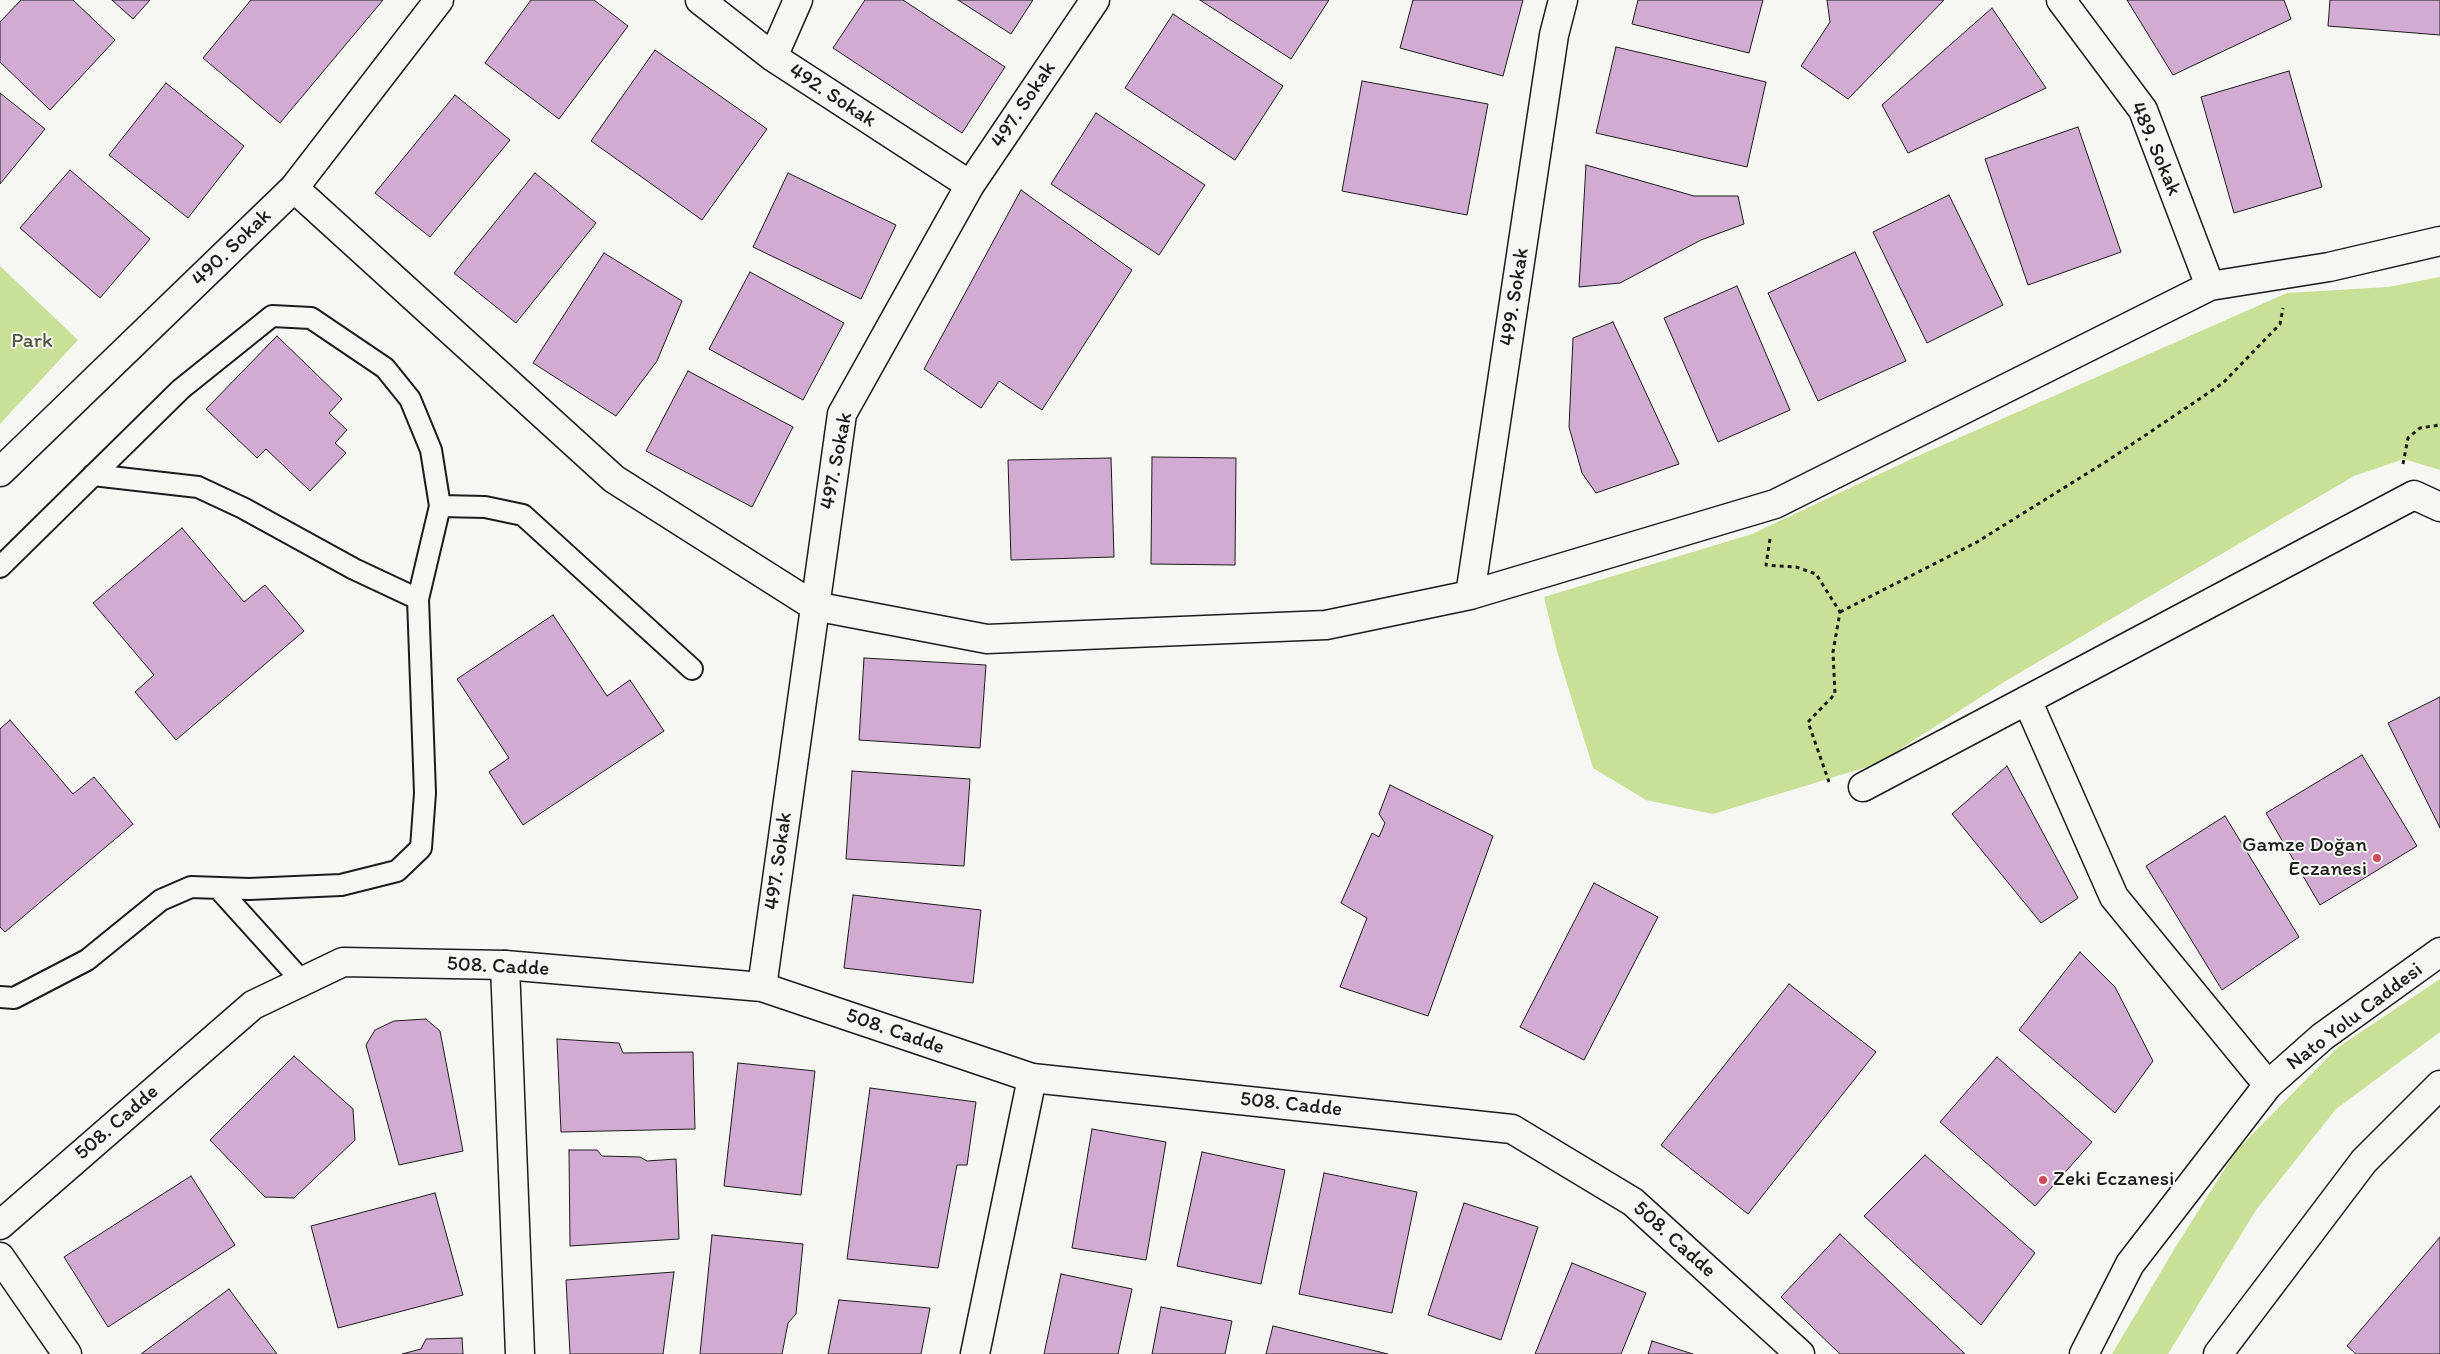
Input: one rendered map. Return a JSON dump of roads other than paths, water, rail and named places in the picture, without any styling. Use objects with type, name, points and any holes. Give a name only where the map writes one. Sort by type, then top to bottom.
[{"type":"street","name":"490. Sokak","points":[[0,472],[294,188],[439,0]]},
{"type":"street","name":"492. Sokak","points":[[700,0],[773,57],[970,185]]},
{"type":"street","points":[[773,57],[798,0]]},
{"type":"street","name":"497. Sokak","points":[[762,987],[842,414],[970,185],[1095,0]]},
{"type":"street","name":"499. Sokak","points":[[1470,595],[1554,35],[1563,0]]},
{"type":"street","name":"489. Sokak","points":[[2061,0],[2143,110],[2210,286]]},
{"type":"street","points":[[294,188],[614,479],[814,606],[987,639],[1326,626],[1470,595],[1775,504],[2210,286],[2329,267],[2440,241]]},
{"type":"street","points":[[1862,787],[2414,495],[2440,507]]},
{"type":"street","points":[[2027,700],[2114,897],[2268,1085]]},
{"type":"street","name":"Nato Yolu Caddesi","points":[[2084,1354],[2130,1264],[2268,1085],[2322,1037],[2440,952]]},
{"type":"street","name":"508. Cadde","points":[[0,1225],[253,1005],[301,980],[343,962],[505,965],[762,987],[1032,1078],[1512,1129],[1633,1202],[1800,1354]]},
{"type":"street","points":[[505,965],[520,1354]]},
{"type":"street","points":[[975,1354],[1032,1078]]},
{"type":"street","points":[[2218,1354],[2364,1160],[2440,1085]]},
{"type":"street","points":[[0,1257],[67,1354]]},
{"type":"lane","points":[[0,567],[181,389],[272,316],[312,318],[385,368],[410,398],[431,450],[440,506],[418,599],[425,793],[422,848],[397,871],[340,885],[191,887],[161,900],[87,960],[14,998],[0,997]]},
{"type":"lane","points":[[93,474],[198,487],[242,508],[354,569],[418,599]]},
{"type":"lane","points":[[440,506],[485,507],[523,515],[692,669]]},
{"type":"lane","points":[[218,888],[301,980]]},
{"type":"place","name":"Gamze Doğan Eczanesi","points":[[2377,858]]},
{"type":"place","name":"Zeki Eczanesi","points":[[2043,1180]]},
{"type":"park label","name":"Park","points":[[32,342]]}]
